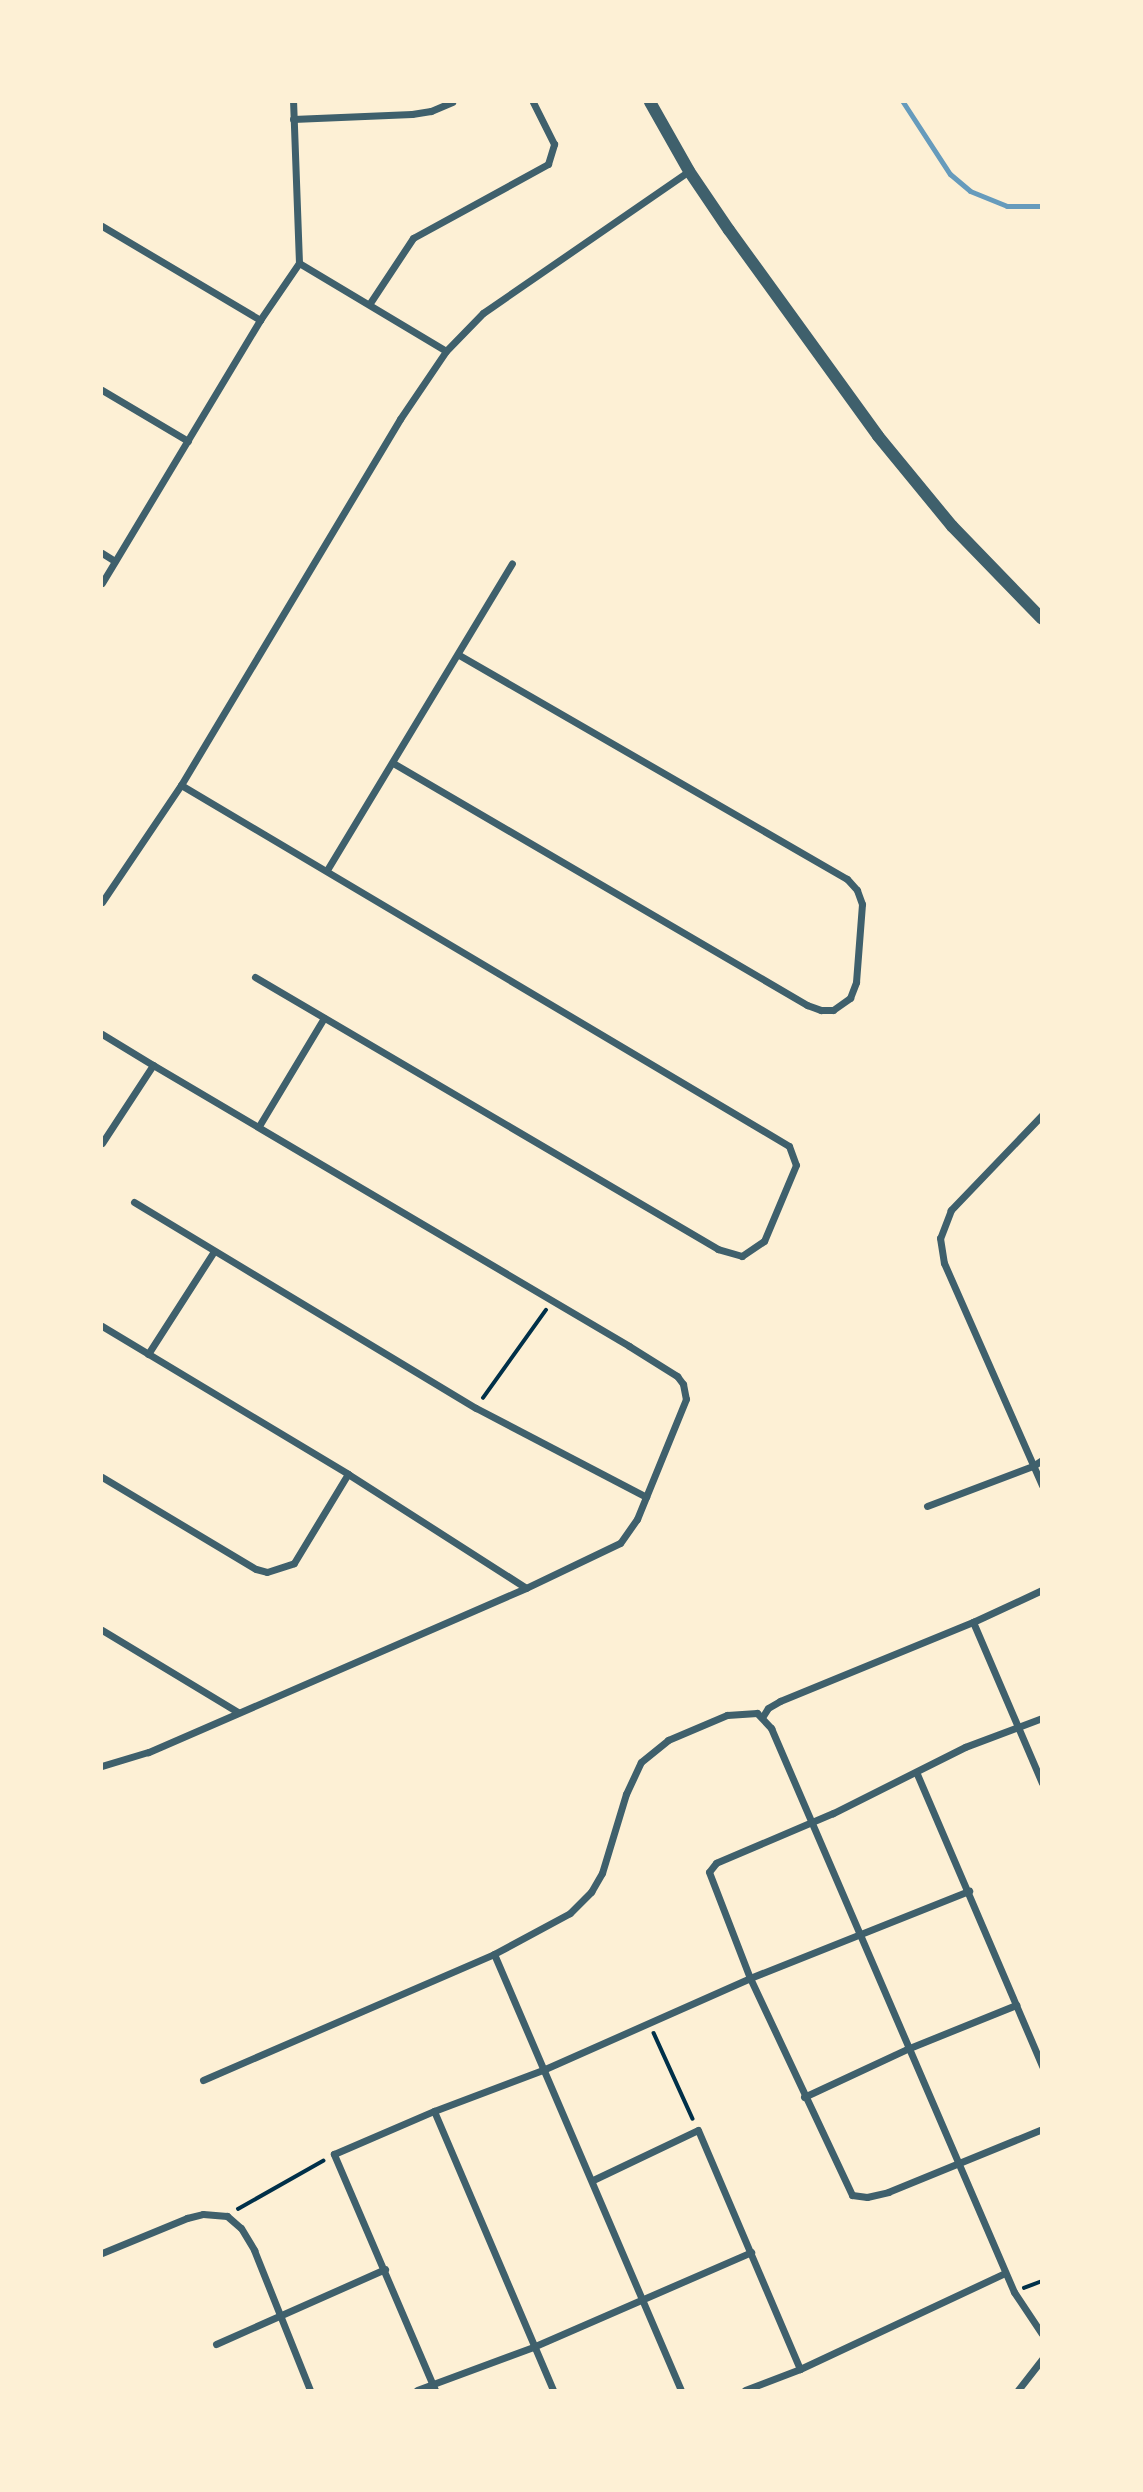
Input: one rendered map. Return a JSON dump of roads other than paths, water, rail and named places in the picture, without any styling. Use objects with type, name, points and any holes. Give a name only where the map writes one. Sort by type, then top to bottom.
[{"type":"street","points":[[102,583],[260,320],[299,262],[293,102]]},
{"type":"street","points":[[293,119],[412,114],[438,109],[452,102]]},
{"type":"street","points":[[370,303],[413,238],[548,164],[554,144],[533,102]]},
{"type":"street","points":[[650,102],[689,171],[792,318],[914,481],[952,526],[1041,619]]},
{"type":"street","points":[[102,902],[181,785],[400,419],[446,351],[483,313],[689,171]]},
{"type":"street","points":[[102,226],[260,320]]},
{"type":"street","points":[[299,262],[446,351]]},
{"type":"street","points":[[102,390],[188,441]]},
{"type":"street","points":[[102,553],[114,561]]},
{"type":"street","points":[[327,870],[512,563]]},
{"type":"street","points":[[393,763],[807,1005],[821,1010],[833,1010],[850,998],[856,982],[862,904],[857,890],[847,879],[458,654]]},
{"type":"street","points":[[181,785],[789,1146],[795,1159],[794,1171],[764,1241],[742,1256],[733,1255],[688,1232],[255,977]]},
{"type":"street","points":[[259,1126],[324,1017]]},
{"type":"street","points":[[102,1034],[639,1352],[684,1384],[686,1399],[631,1531],[620,1543],[526,1588],[126,1761],[102,1766]]},
{"type":"street","points":[[102,1143],[153,1065]]},
{"type":"street","points":[[1041,1115],[951,1210],[940,1238],[944,1263],[1041,1485]]},
{"type":"street","points":[[134,1202],[476,1408],[646,1497]]},
{"type":"street","points":[[148,1354],[214,1251]]},
{"type":"street","points":[[102,1326],[348,1474],[526,1588]]},
{"type":"street","points":[[927,1506],[1034,1466],[1041,1460]]},
{"type":"street","points":[[102,1477],[256,1569],[267,1572],[294,1563],[348,1474]]},
{"type":"street","points":[[763,1716],[768,1708],[801,1691],[973,1622],[1041,1590]]},
{"type":"street","points":[[973,1622],[1041,1783]]},
{"type":"street","points":[[102,1630],[238,1712]]},
{"type":"street","points":[[203,2080],[494,1954],[563,1917],[591,1892],[602,1873],[636,1770],[659,1746],[727,1715],[748,1712],[763,1716]]},
{"type":"street","points":[[763,1716],[862,1936],[907,2049],[1005,2273],[1025,2312],[1041,2334]]},
{"type":"street","points":[[1041,1718],[965,1747],[917,1774],[710,1867],[714,1890],[750,1978],[852,2195],[867,2197],[888,2192],[957,2161],[1041,2129]]},
{"type":"street","points":[[917,1774],[1041,2066]]},
{"type":"street","points":[[433,2387],[334,2154],[434,2110],[545,2069],[750,1978],[862,1936],[968,1891]]},
{"type":"street","points":[[494,1954],[681,2390]]},
{"type":"street","points":[[804,2097],[907,2049],[1016,2005]]},
{"type":"street","points":[[434,2110],[553,2390]]},
{"type":"street","points":[[593,2180],[698,2130],[800,2369]]},
{"type":"street","points":[[102,2253],[187,2218],[203,2214],[227,2216],[241,2228],[254,2250],[310,2390]]},
{"type":"street","points":[[417,2390],[433,2387],[533,2347],[751,2252]]},
{"type":"street","points":[[216,2344],[385,2269]]},
{"type":"street","points":[[745,2390],[800,2369],[1005,2273]]},
{"type":"street","points":[[1018,2390],[1041,2360]]},
{"type":"waterway","points":[[903,102],[950,174],[970,191],[1007,206],[1042,206]]}]
